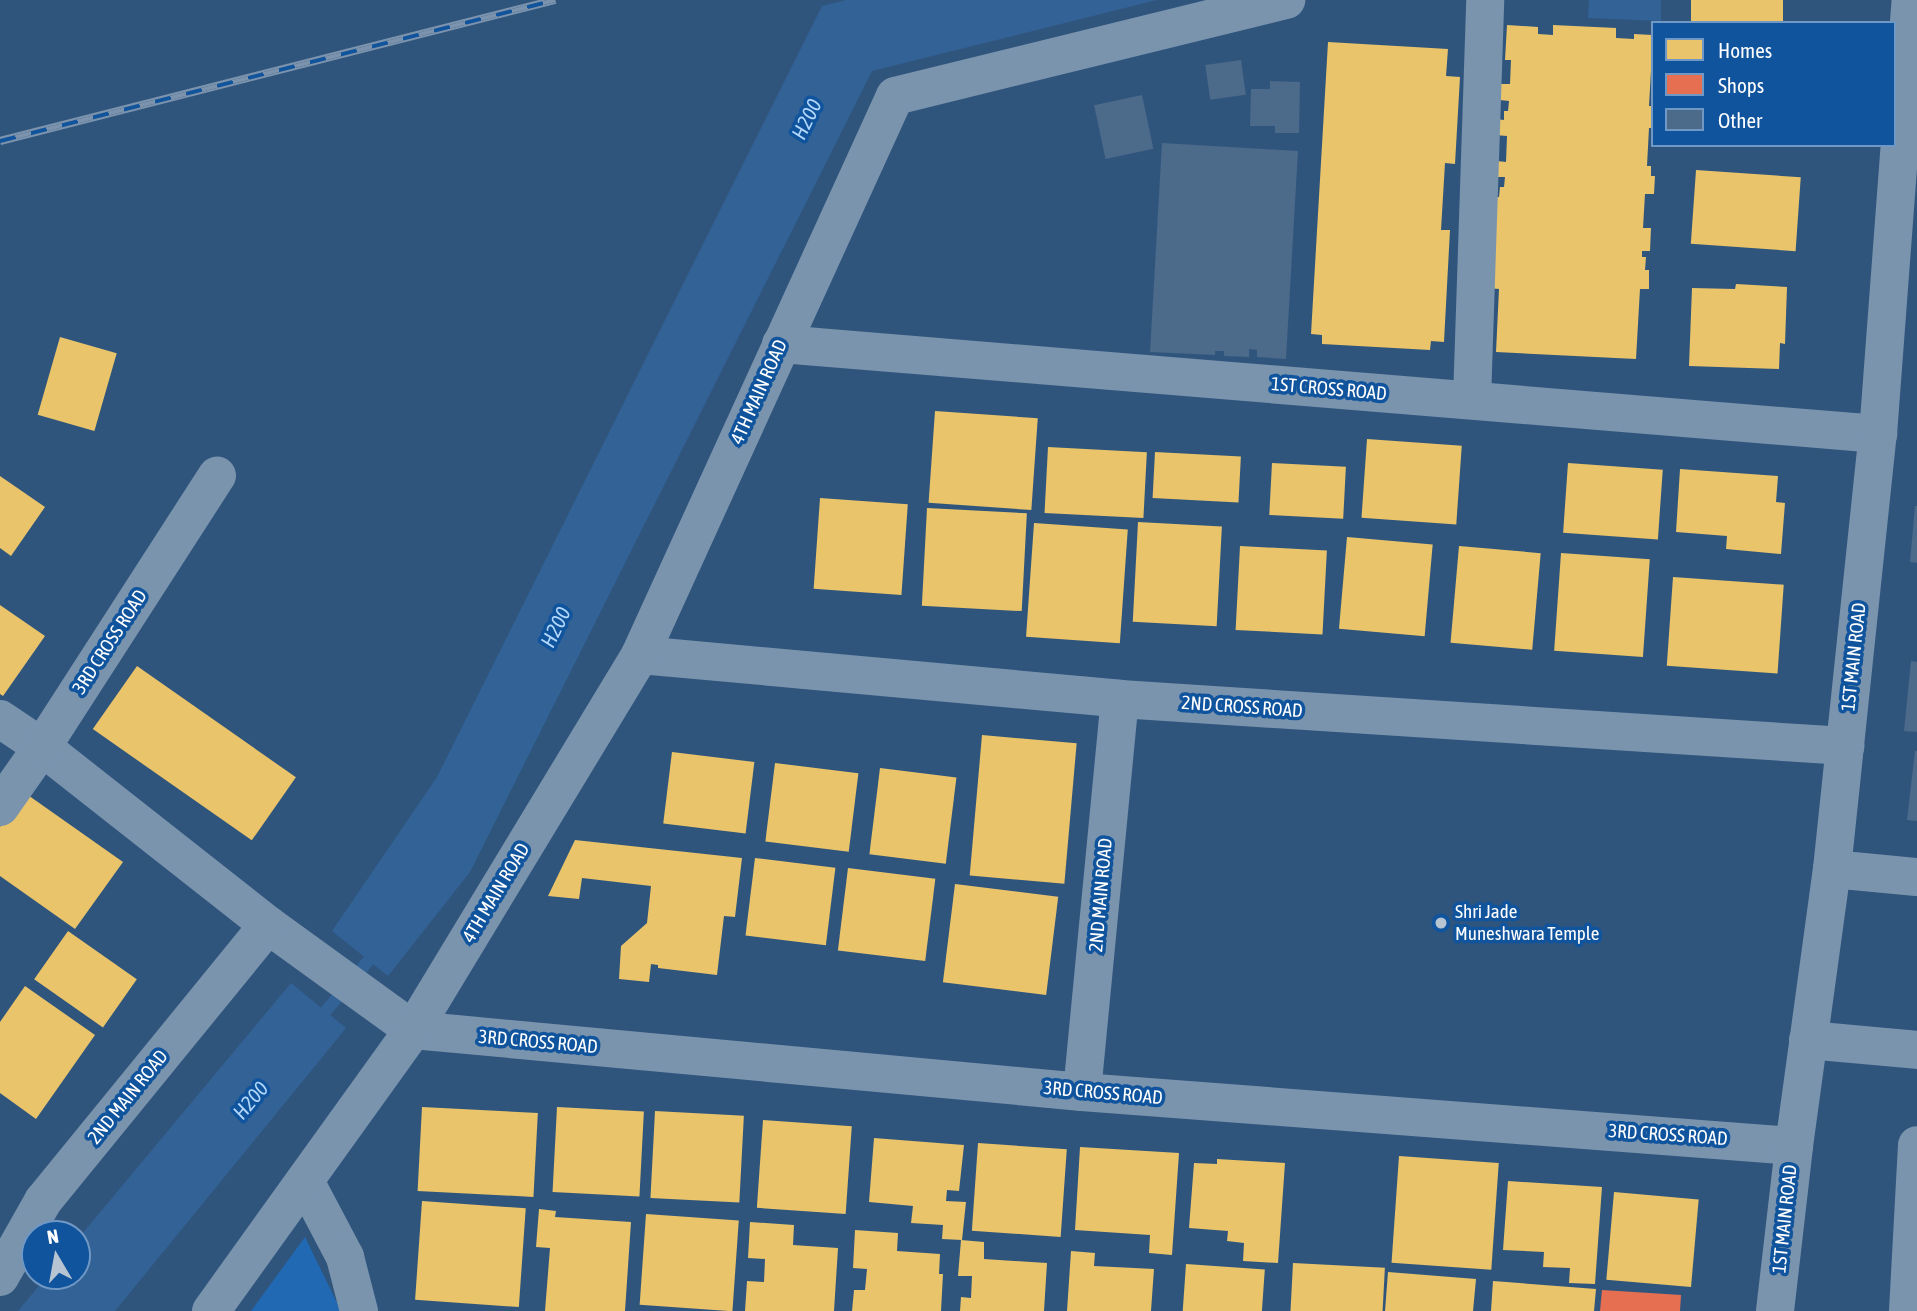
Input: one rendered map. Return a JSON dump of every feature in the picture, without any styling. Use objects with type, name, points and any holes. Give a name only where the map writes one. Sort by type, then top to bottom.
[{"type":"street","name":"4TH MAIN ROAD","points":[[211,1311],[413,1030],[640,655],[895,96],[1286,0]]},
{"type":"street","points":[[1472,400],[1485,0]]},
{"type":"street","name":"1ST MAIN ROAD","points":[[1775,1311],[1794,1146],[1832,869],[1878,434],[1912,22]]},
{"type":"street","name":"1ST CROSS ROAD","points":[[781,344],[1878,434]]},
{"type":"street","name":"3RD CROSS ROAD","points":[[0,807],[42,747],[217,475]]},
{"type":"street","name":"2ND CROSS ROAD","points":[[640,655],[1120,699],[1845,746]]},
{"type":"street","name":"2ND MAIN ROAD","points":[[1082,1092],[1120,699]]},
{"type":"street","points":[[0,719],[42,747],[268,925],[413,1030]]},
{"type":"street","points":[[1832,869],[1917,877]]},
{"type":"street","name":"2ND MAIN ROAD","points":[[0,1277],[43,1201],[268,925]]},
{"type":"street","name":"3RD CROSS ROAD","points":[[413,1030],[1082,1092],[1794,1146]]},
{"type":"street","points":[[1808,1040],[1917,1050]]},
{"type":"street","points":[[1908,1311],[1917,1145]]},
{"type":"street","points":[[297,1192],[345,1256],[359,1311]]},
{"type":"shaded area","points":[[305,1237],[341,1311],[251,1311]]},
{"type":"water","points":[[846,0],[1157,0],[872,71],[470,872],[388,976],[332,931],[437,777],[822,6]]},
{"type":"water","points":[[1589,0],[1661,0],[1661,21],[1588,18]]},
{"type":"water","points":[[291,983],[346,1028],[115,1311],[18,1311],[35,1290],[91,1290],[91,1223]]},
{"type":"building: Homes","points":[[1691,0],[1783,0],[1783,21],[1691,21]]},
{"type":"building: Homes","points":[[1507,25],[1538,27],[1538,34],[1553,35],[1553,25],[1616,28],[1616,38],[1634,39],[1634,34],[1651,35],[1651,128],[1647,166],[1651,166],[1651,176],[1655,176],[1654,194],[1645,194],[1643,228],[1651,228],[1650,251],[1642,251],[1642,257],[1646,257],[1645,270],[1649,270],[1649,289],[1640,289],[1636,359],[1496,352],[1499,289],[1488,288],[1492,197],[1499,197],[1505,177],[1497,177],[1497,161],[1506,162],[1507,136],[1495,135],[1496,119],[1504,120],[1504,111],[1508,111],[1509,101],[1500,100],[1500,84],[1510,84],[1511,60],[1505,60]]},
{"type":"building: Homes","points":[[1328,42],[1448,49],[1446,76],[1460,77],[1455,164],[1445,163],[1441,230],[1450,230],[1444,342],[1431,341],[1430,350],[1322,344],[1322,335],[1311,334]]},
{"type":"building: Homes","points":[[1696,170],[1801,177],[1796,251],[1691,244]]},
{"type":"building: Homes","points":[[1736,284],[1787,287],[1785,344],[1780,343],[1779,369],[1689,366],[1692,288],[1735,289]]},
{"type":"building: Homes","points":[[60,337],[117,353],[94,431],[38,415]]},
{"type":"building: Homes","points":[[935,411],[1038,418],[1031,510],[929,503]]},
{"type":"building: Homes","points":[[1367,439],[1462,446],[1456,524],[1361,518]]},
{"type":"building: Homes","points":[[1048,447],[1147,452],[1143,518],[1045,513]]},
{"type":"building: Homes","points":[[1155,452],[1241,457],[1238,502],[1153,498]]},
{"type":"building: Homes","points":[[1272,463],[1346,467],[1343,519],[1269,515]]},
{"type":"building: Homes","points":[[1568,463],[1663,470],[1658,539],[1563,533]]},
{"type":"building: Homes","points":[[1680,469],[1778,476],[1776,502],[1785,503],[1781,554],[1726,549],[1727,536],[1676,532]]},
{"type":"building: Homes","points":[[0,476],[45,507],[11,556],[0,548]]},
{"type":"building: Homes","points":[[820,498],[908,504],[901,595],[814,589]]},
{"type":"building: Homes","points":[[927,508],[1027,513],[1022,611],[922,606]]},
{"type":"building: Homes","points":[[1138,522],[1222,526],[1217,626],[1133,622]]},
{"type":"building: Homes","points":[[1034,523],[1128,530],[1120,643],[1026,637]]},
{"type":"building: Homes","points":[[1347,537],[1433,544],[1425,636],[1339,629]]},
{"type":"building: Homes","points":[[1240,546],[1327,551],[1322,634],[1236,630]]},
{"type":"building: Homes","points":[[1459,546],[1541,553],[1532,650],[1451,643]]},
{"type":"building: Homes","points":[[1561,553],[1650,559],[1643,657],[1554,651]]},
{"type":"building: Homes","points":[[1673,577],[1784,585],[1778,674],[1667,666]]},
{"type":"building: Homes","points":[[0,605],[45,636],[3,696],[0,694]]},
{"type":"building: Homes","points":[[137,666],[296,777],[252,840],[93,729]]},
{"type":"building: Homes","points":[[982,735],[1077,743],[1064,884],[970,875]]},
{"type":"building: Homes","points":[[672,752],[754,762],[746,834],[663,823]]},
{"type":"building: Homes","points":[[775,763],[858,773],[849,852],[765,841]]},
{"type":"building: Homes","points":[[880,768],[956,777],[946,864],[869,854]]},
{"type":"building: Homes","points":[[25,793],[123,862],[75,929],[0,876],[0,827]]},
{"type":"building: Homes","points":[[575,840],[742,858],[735,917],[724,916],[717,975],[658,968],[658,965],[651,964],[649,982],[619,979],[621,946],[647,923],[651,886],[582,878],[579,899],[548,896]]},
{"type":"building: Homes","points":[[755,858],[835,868],[826,945],[745,935]]},
{"type":"building: Homes","points":[[848,868],[935,879],[925,961],[838,950]]},
{"type":"building: Homes","points":[[955,884],[1058,897],[1046,995],[943,982]]},
{"type":"building: Homes","points":[[68,931],[137,979],[103,1028],[34,979]]},
{"type":"building: Homes","points":[[25,986],[95,1035],[36,1119],[0,1093],[0,1022]]},
{"type":"building: Homes","points":[[422,1107],[538,1113],[533,1197],[418,1191]]},
{"type":"building: Homes","points":[[557,1107],[644,1112],[639,1196],[553,1192]]},
{"type":"building: Homes","points":[[655,1111],[744,1116],[739,1203],[650,1198]]},
{"type":"building: Homes","points":[[763,1120],[852,1126],[846,1214],[757,1208]]},
{"type":"building: Homes","points":[[874,1138],[964,1145],[959,1191],[947,1190],[946,1201],[966,1202],[962,1240],[942,1239],[943,1225],[911,1223],[913,1206],[869,1202]]},
{"type":"building: Homes","points":[[978,1143],[1067,1149],[1061,1237],[972,1231]]},
{"type":"building: Homes","points":[[1080,1147],[1179,1153],[1172,1255],[1149,1253],[1150,1235],[1075,1230]]},
{"type":"building: Homes","points":[[1399,1156],[1499,1163],[1491,1270],[1392,1263]]},
{"type":"building: Homes","points":[[1217,1159],[1285,1163],[1278,1263],[1243,1261],[1244,1243],[1227,1241],[1228,1231],[1189,1228],[1194,1163],[1217,1164]]},
{"type":"building: Homes","points":[[1508,1181],[1602,1187],[1595,1284],[1569,1283],[1570,1268],[1543,1267],[1544,1252],[1503,1250]]},
{"type":"building: Homes","points":[[1614,1192],[1699,1199],[1691,1287],[1606,1280]]},
{"type":"building: Homes","points":[[422,1201],[526,1208],[519,1307],[415,1300]]},
{"type":"building: Homes","points":[[539,1209],[556,1211],[555,1217],[631,1222],[625,1311],[545,1311],[550,1248],[536,1247]]},
{"type":"building: Homes","points":[[646,1214],[739,1220],[732,1311],[640,1305]]},
{"type":"building: Homes","points":[[750,1222],[794,1225],[793,1245],[838,1248],[834,1311],[745,1311],[747,1281],[764,1282],[765,1259],[748,1258]]},
{"type":"building: Homes","points":[[855,1230],[898,1233],[897,1251],[940,1254],[939,1274],[943,1274],[941,1311],[852,1311],[854,1290],[865,1290],[867,1269],[853,1268]]},
{"type":"building: Homes","points":[[961,1240],[984,1242],[984,1259],[1047,1263],[1044,1311],[960,1311],[961,1297],[971,1298],[972,1276],[958,1276]]},
{"type":"building: Homes","points":[[1071,1251],[1095,1253],[1094,1266],[1154,1269],[1151,1311],[1067,1311]]},
{"type":"building: Homes","points":[[1293,1263],[1385,1268],[1383,1311],[1290,1311]]},
{"type":"building: Homes","points":[[1186,1264],[1265,1270],[1262,1311],[1183,1311]]},
{"type":"building: Homes","points":[[1388,1272],[1476,1279],[1473,1311],[1385,1311]]},
{"type":"building: Homes","points":[[1493,1281],[1596,1289],[1594,1311],[1491,1311]]},
{"type":"building: Shops","points":[[1602,1290],[1681,1295],[1680,1311],[1600,1311]]},
{"type":"building: Other","points":[[1241,60],[1246,95],[1210,100],[1205,65]]},
{"type":"building: Other","points":[[1270,81],[1300,82],[1299,133],[1275,133],[1275,126],[1250,126],[1251,89],[1270,89]]},
{"type":"building: Other","points":[[1142,95],[1153,149],[1106,159],[1094,105]]},
{"type":"building: Other","points":[[1162,143],[1298,151],[1286,359],[1257,357],[1257,350],[1249,349],[1249,357],[1224,356],[1224,351],[1215,351],[1215,355],[1150,352]]},
{"type":"building: Other","points":[[1917,506],[1917,563],[1910,562]]},
{"type":"building: Other","points":[[1911,661],[1917,662],[1917,732],[1904,731]]},
{"type":"building: Other","points":[[1917,751],[1917,821],[1907,820]]},
{"type":"waterway","name":"H200","points":[[314,1025],[379,948]]},
{"type":"railway","points":[[0,141],[555,0]]},
{"type":"place","name":"Shri Jade Muneshwara Temple","points":[[1441,923]]}]
